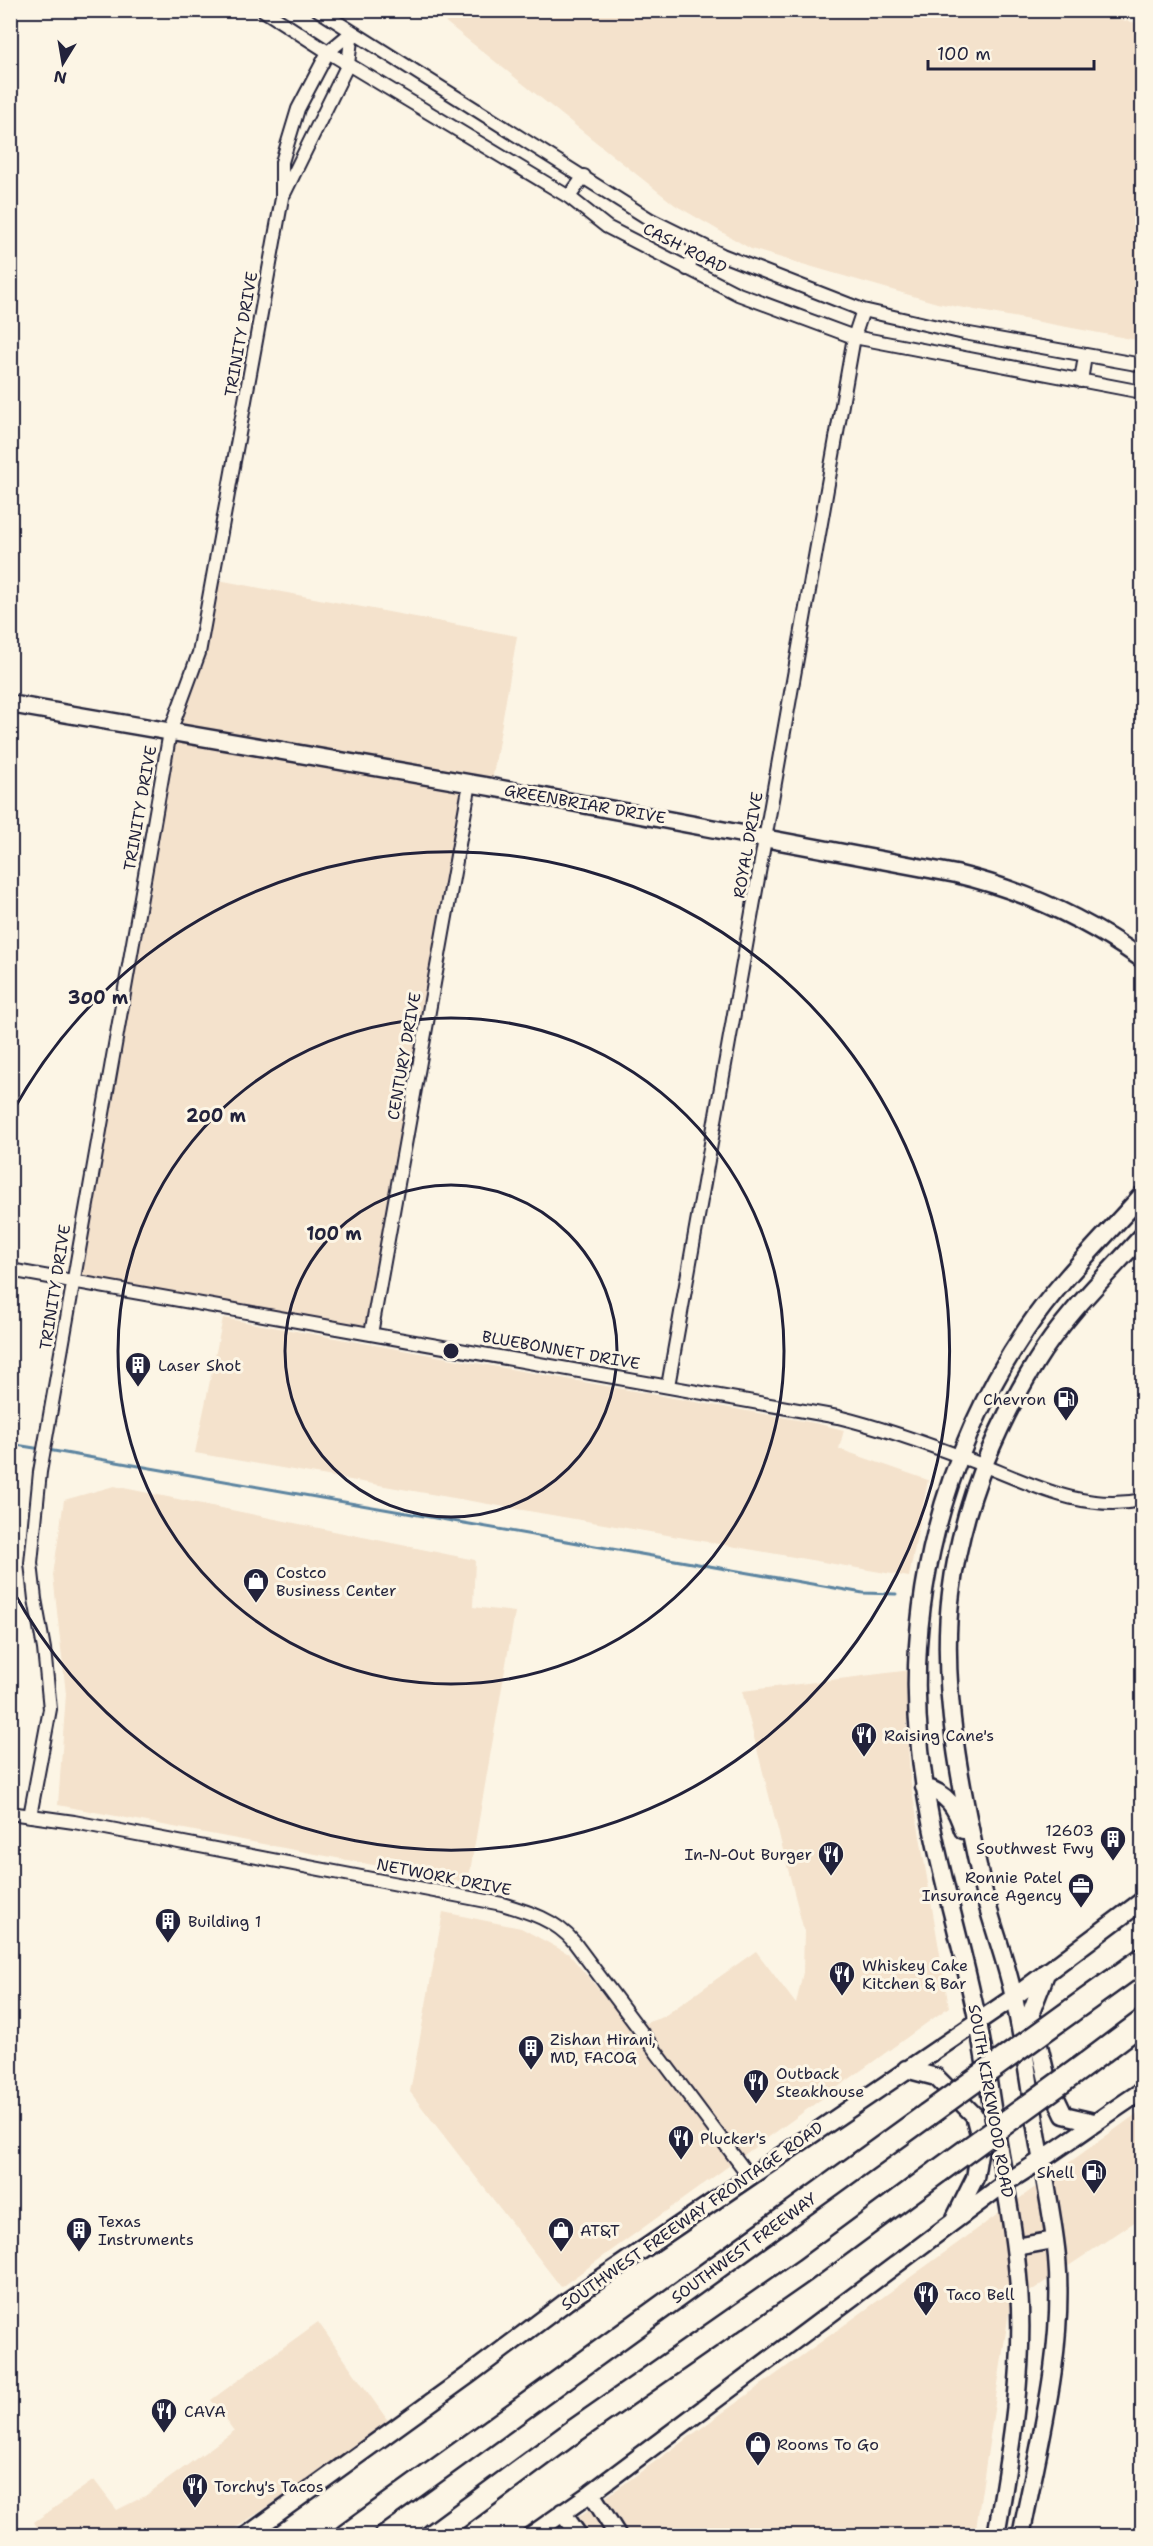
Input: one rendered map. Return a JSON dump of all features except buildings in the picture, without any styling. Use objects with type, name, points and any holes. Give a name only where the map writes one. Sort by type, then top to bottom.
[{"type":"highway","name":"SOUTHWEST FREEWAY","points":[[346,2535],[1143,1960]]},
{"type":"highway","points":[[432,2535],[570,2434],[805,2270],[1143,2022]]},
{"type":"main road","name":"GREENBRIAR DRIVE","points":[[10,704],[470,783],[985,881],[1018,893],[1090,926],[1143,959]]},
{"type":"main road","name":"SOUTH KIRKWOOD ROAD","points":[[996,2535],[1010,2459],[1017,2399],[1019,2293],[1016,2247],[977,2021],[924,1787],[918,1727],[918,1633],[922,1595],[943,1503],[960,1456],[1002,1368],[1051,1296],[1143,1195]]},
{"type":"main road","points":[[1021,2535],[1054,2367],[1058,2325],[1054,2240],[1014,1997],[985,1895],[976,1854],[951,1710],[948,1636],[951,1593],[967,1514],[1007,1412],[1040,1356],[1065,1322],[1143,1236]]},
{"type":"main road","points":[[1099,1241],[1121,1259]]},
{"type":"main road","points":[[1019,1342],[1040,1356]]},
{"type":"main road","points":[[918,1727],[927,1736],[935,1776],[950,1789],[964,1791]]},
{"type":"main road","points":[[924,1787],[936,1790],[951,1802],[959,1816],[967,1845],[976,1854]]},
{"type":"main road","name":"SOUTHWEST FREEWAY FRONTAGE ROAD","points":[[246,2535],[566,2302],[1014,1997],[1047,1970],[1143,1901]]},
{"type":"main road","points":[[1047,1970],[1031,2012],[1047,2079],[1064,2115],[1094,2122]]},
{"type":"main road","points":[[906,2069],[936,2077],[974,2115],[981,2141],[975,2178],[954,2222]]},
{"type":"main road","points":[[530,2535],[591,2493],[1005,2183],[1042,2161],[1094,2122],[1143,2091]]},
{"type":"main road","points":[[1016,2247],[1054,2240]]},
{"type":"main road","points":[[591,2493],[618,2535]]},
{"type":"main road","points":[[562,2512],[579,2535]]},
{"type":"street","name":"CASH ROAD","points":[[263,10],[328,52],[569,197],[607,226],[738,294],[854,337],[1143,392]]},
{"type":"street","name":"CASH ROAD","points":[[318,10],[651,220],[699,245],[772,276],[863,310],[1085,356],[1143,365]]},
{"type":"street","name":"TRINITY DRIVE","points":[[30,1816],[50,1709],[31,1563],[40,1472],[170,732],[199,653],[282,198],[282,162],[288,138],[298,109],[328,52],[352,32]]},
{"type":"street","name":"TRINITY DRIVE","points":[[282,198],[348,64],[352,32]]},
{"type":"street","points":[[569,197],[584,176]]},
{"type":"street","points":[[687,269],[699,245]]},
{"type":"street","name":"ROYAL DRIVE","points":[[668,1386],[854,337],[863,310]]},
{"type":"street","points":[[1081,381],[1085,356]]},
{"type":"street","name":"CENTURY DRIVE","points":[[371,1334],[470,783]]},
{"type":"street","name":"BLUEBONNET DRIVE","points":[[10,1270],[852,1420],[960,1456],[1079,1501],[1116,1504],[1143,1500]]},
{"type":"street","name":"NETWORK DRIVE","points":[[10,1813],[75,1822],[502,1904],[535,1914],[558,1927],[574,1942],[749,2176]]},
{"type":"shaded area","points":[[445,10],[1112,10],[1111,18],[1142,24],[1142,341],[937,303],[751,249],[675,205],[443,20]]},
{"type":"shaded area","points":[[213,579],[517,636],[491,787],[470,783],[371,1334],[72,1281],[170,732],[192,676]]},
{"type":"shaded area","points":[[223,1318],[844,1430],[839,1449],[928,1480],[909,1577],[195,1453]]},
{"type":"shaded area","points":[[114,1486],[475,1560],[473,1607],[515,1612],[468,1883],[58,1805],[66,1694],[53,1575],[64,1500]]},
{"type":"shaded area","points":[[911,1670],[907,1723],[910,1778],[949,2007],[561,2287],[410,2092],[443,1912],[521,1928],[569,1954],[631,2028],[663,2017],[756,1951],[796,2004],[803,1972],[804,1931],[742,1691]]},
{"type":"shaded area","points":[[1142,2110],[1142,2217],[1010,2305],[975,2535],[552,2536]]},
{"type":"shaded area","points":[[318,2322],[391,2425],[225,2535],[32,2536],[38,2529],[34,2522],[94,2480],[117,2510],[145,2496],[234,2431],[211,2400]]},
{"type":"waterway","points":[[10,1444],[41,1449]]},
{"type":"waterway","points":[[48,1450],[863,1593],[896,1594]]},
{"type":"place","name":"Laser Shot","points":[[138,1388]]},
{"type":"place","name":"Chevron","points":[[1066,1422]]},
{"type":"place","name":"Costco Business Center","points":[[256,1604]]},
{"type":"place","name":"Raising Cane's","points":[[864,1758]]},
{"type":"place","name":"12603 Southwest Fwy","points":[[1113,1862]]},
{"type":"place","name":"In-N-Out Burger","points":[[831,1877]]},
{"type":"place","name":"Ronnie Patel Insurance Agency","points":[[1081,1909]]},
{"type":"place","name":"Building 1","points":[[168,1944]]},
{"type":"place","name":"Whiskey Cake Kitchen & Bar","points":[[842,1997]]},
{"type":"place","name":"Zishan Hirani, MD, FACOG","points":[[531,2071]]},
{"type":"place","name":"Outback Steakhouse","points":[[756,2105]]},
{"type":"place","name":"Plucker's","points":[[681,2161]]},
{"type":"place","name":"Shell","points":[[1094,2195]]},
{"type":"place","name":"Texas Instruments","points":[[79,2253]]},
{"type":"place","name":"AT&T","points":[[561,2253]]},
{"type":"place","name":"Taco Bell","points":[[926,2317]]},
{"type":"place","name":"CAVA","points":[[164,2434]]},
{"type":"place","name":"Rooms To Go","points":[[758,2467]]},
{"type":"place","name":"Torchy's Tacos","points":[[195,2509]]}]
